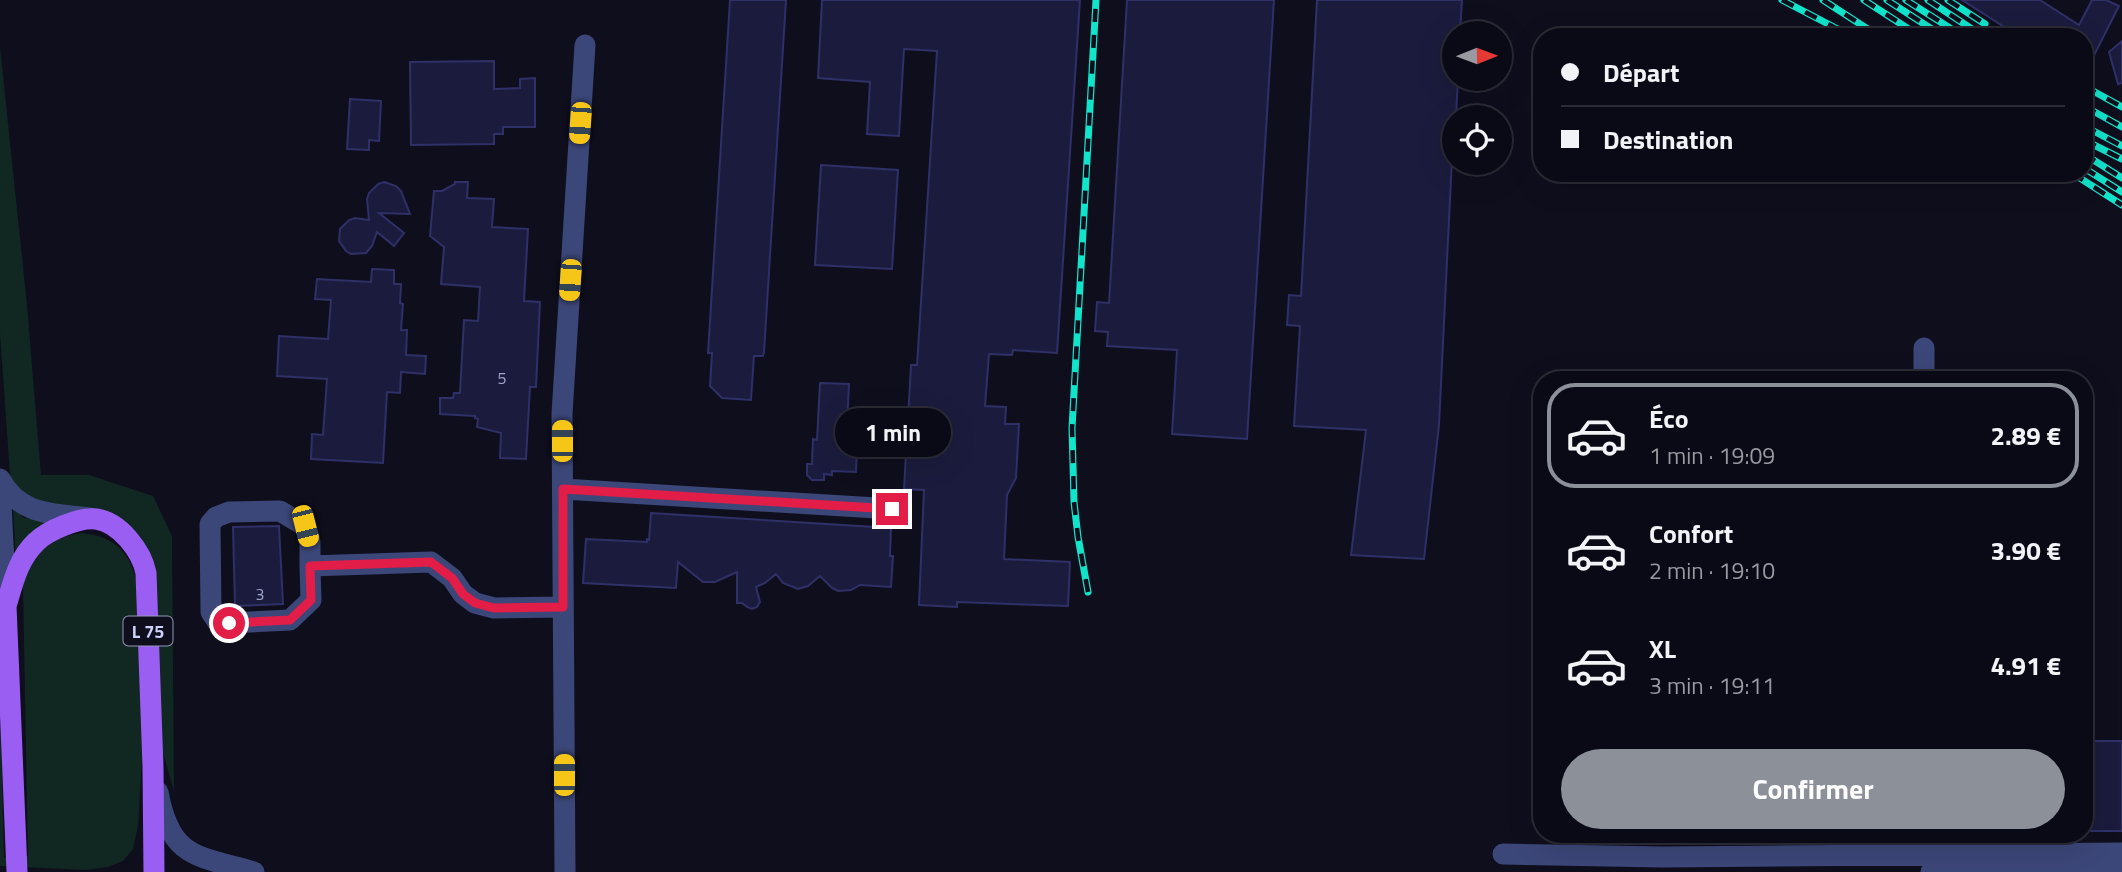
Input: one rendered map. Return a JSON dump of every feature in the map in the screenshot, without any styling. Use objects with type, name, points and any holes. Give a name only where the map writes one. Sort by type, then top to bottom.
[{"type":"main road","points":[[17,872],[3,600],[18,568],[37,541],[65,525],[96,519]]},
{"type":"main road","name":"L 75","points":[[96,519],[122,533],[136,548],[144,565],[153,766],[154,872]]},
{"type":"street","points":[[565,872],[564,370],[585,45]]},
{"type":"street","points":[[1924,348],[1924,371]]},
{"type":"street","points":[[0,481],[12,497],[33,510],[96,519]]},
{"type":"street","points":[[0,481],[3,600]]},
{"type":"street","points":[[563,489],[892,509]]},
{"type":"street","points":[[229,512],[280,512],[286,515],[305,526],[310,542],[310,566],[311,600],[290,620],[229,623],[217,621],[211,612],[210,524],[216,517],[229,512]]},
{"type":"street","points":[[310,566],[431,562],[452,578],[463,594],[475,603],[494,608],[563,607]]},
{"type":"street","points":[[153,766],[163,815],[177,842],[210,861],[254,872]]},
{"type":"street","points":[[1503,854],[1931,858],[2122,853]]},
{"type":"street","points":[[1931,858],[2122,871]]},
{"type":"green space","points":[[0,47],[27,305],[41,475],[89,475],[153,496],[172,536],[174,791],[160,743],[137,536],[44,508],[16,490],[10,475],[0,333]]},
{"type":"green space","points":[[13,509],[24,518],[58,522],[16,561]]},
{"type":"green space","points":[[82,533],[106,539],[122,550],[128,558],[139,591],[142,758],[138,826],[133,849],[123,861],[108,867],[85,870],[0,866],[0,695],[4,858],[28,856],[23,588],[26,573],[34,558],[45,547],[58,539]]},
{"type":"building","points":[[730,0],[786,0],[764,352],[763,356],[754,356],[751,400],[722,398],[710,386],[712,353],[708,353]]},
{"type":"building","points":[[822,0],[1080,0],[1057,353],[1013,350],[1012,355],[989,354],[985,406],[1006,407],[1005,424],[1019,424],[1016,478],[1007,495],[1004,559],[1070,562],[1068,606],[957,602],[957,607],[919,605],[924,490],[904,489],[911,365],[917,365],[937,51],[904,49],[899,136],[867,134],[870,82],[818,78]]},
{"type":"building","points":[[1127,0],[1274,0],[1247,439],[1172,434],[1177,350],[1107,346],[1108,332],[1095,331],[1097,302],[1109,303]]},
{"type":"building","points":[[1317,0],[1462,0],[1461,21],[1442,21],[1442,91],[1457,91],[1457,105],[1442,105],[1442,175],[1451,175],[1439,425],[1424,559],[1351,555],[1366,430],[1294,426],[1300,326],[1287,325],[1289,295],[1301,296]]},
{"type":"building","points":[[1962,0],[2040,0],[2079,25],[2092,0],[2106,0],[2119,6],[2093,57],[2093,28],[2006,28]]},
{"type":"building","points":[[2122,41],[2122,83],[2118,84],[2109,52]]},
{"type":"building","points":[[494,61],[494,89],[520,88],[520,79],[535,78],[535,127],[503,127],[503,134],[494,134],[494,144],[411,145],[410,62]]},
{"type":"building","points":[[350,99],[381,101],[379,141],[369,140],[369,150],[347,149]]},
{"type":"building","points":[[821,165],[898,170],[892,269],[815,265]]},
{"type":"building","points":[[384,182],[401,191],[410,214],[379,213],[404,233],[394,246],[377,232],[366,253],[351,254],[339,241],[340,229],[355,218],[369,220],[369,193]]},
{"type":"building","points":[[455,182],[468,182],[467,198],[494,199],[492,227],[528,229],[524,301],[540,302],[536,387],[530,387],[526,459],[500,458],[501,433],[477,427],[478,419],[475,416],[440,414],[440,398],[453,398],[454,393],[460,393],[464,320],[478,321],[480,287],[441,284],[444,247],[430,236],[434,191],[442,191]]},
{"type":"building","points":[[372,269],[394,270],[394,284],[401,284],[401,330],[407,330],[406,355],[426,356],[425,374],[401,372],[400,393],[387,392],[383,463],[311,459],[312,434],[323,435],[327,379],[277,376],[279,336],[328,339],[331,300],[315,299],[317,279],[371,282]]},
{"type":"building","points":[[820,383],[849,384],[846,446],[857,447],[856,472],[832,471],[832,475],[824,474],[824,480],[812,480],[807,475],[807,464],[812,464],[813,439],[817,440]]},
{"type":"building","points":[[651,513],[891,528],[891,587],[860,585],[851,590],[838,591],[820,576],[808,586],[798,589],[783,583],[776,574],[756,587],[760,602],[752,609],[737,603],[737,572],[715,582],[703,582],[678,562],[676,588],[583,583],[586,539],[647,542]]},
{"type":"building","points":[[279,526],[283,604],[235,606],[233,527]]},
{"type":"building","points":[[2093,741],[2122,741],[2122,831],[2093,831]]},
{"type":"railway","points":[[1088,592],[1074,502],[1072,428],[1096,0]]},
{"type":"railway","points":[[1782,0],[1836,28]]},
{"type":"railway","points":[[1823,0],[1866,28]]},
{"type":"railway","points":[[1864,0],[1907,28]]},
{"type":"railway","points":[[1887,0],[1930,28]]},
{"type":"railway","points":[[1906,0],[1950,28]]},
{"type":"railway","points":[[1928,0],[1970,28]]},
{"type":"railway","points":[[1948,0],[1985,24]]},
{"type":"railway","points":[[2093,91],[2122,107]]},
{"type":"railway","points":[[2093,111],[2122,127]]},
{"type":"railway","points":[[2093,131],[2122,146]]},
{"type":"railway","points":[[2093,144],[2122,159]]},
{"type":"railway","points":[[2093,160],[2122,178]]},
{"type":"railway","points":[[2093,174],[2122,192]]},
{"type":"railway","points":[[2086,182],[2122,205]]},
{"type":"route","points":[[229,623],[290,620],[311,600],[310,566],[431,562],[452,578],[463,594],[475,603],[494,608],[563,607],[563,489],[892,509]]}]
